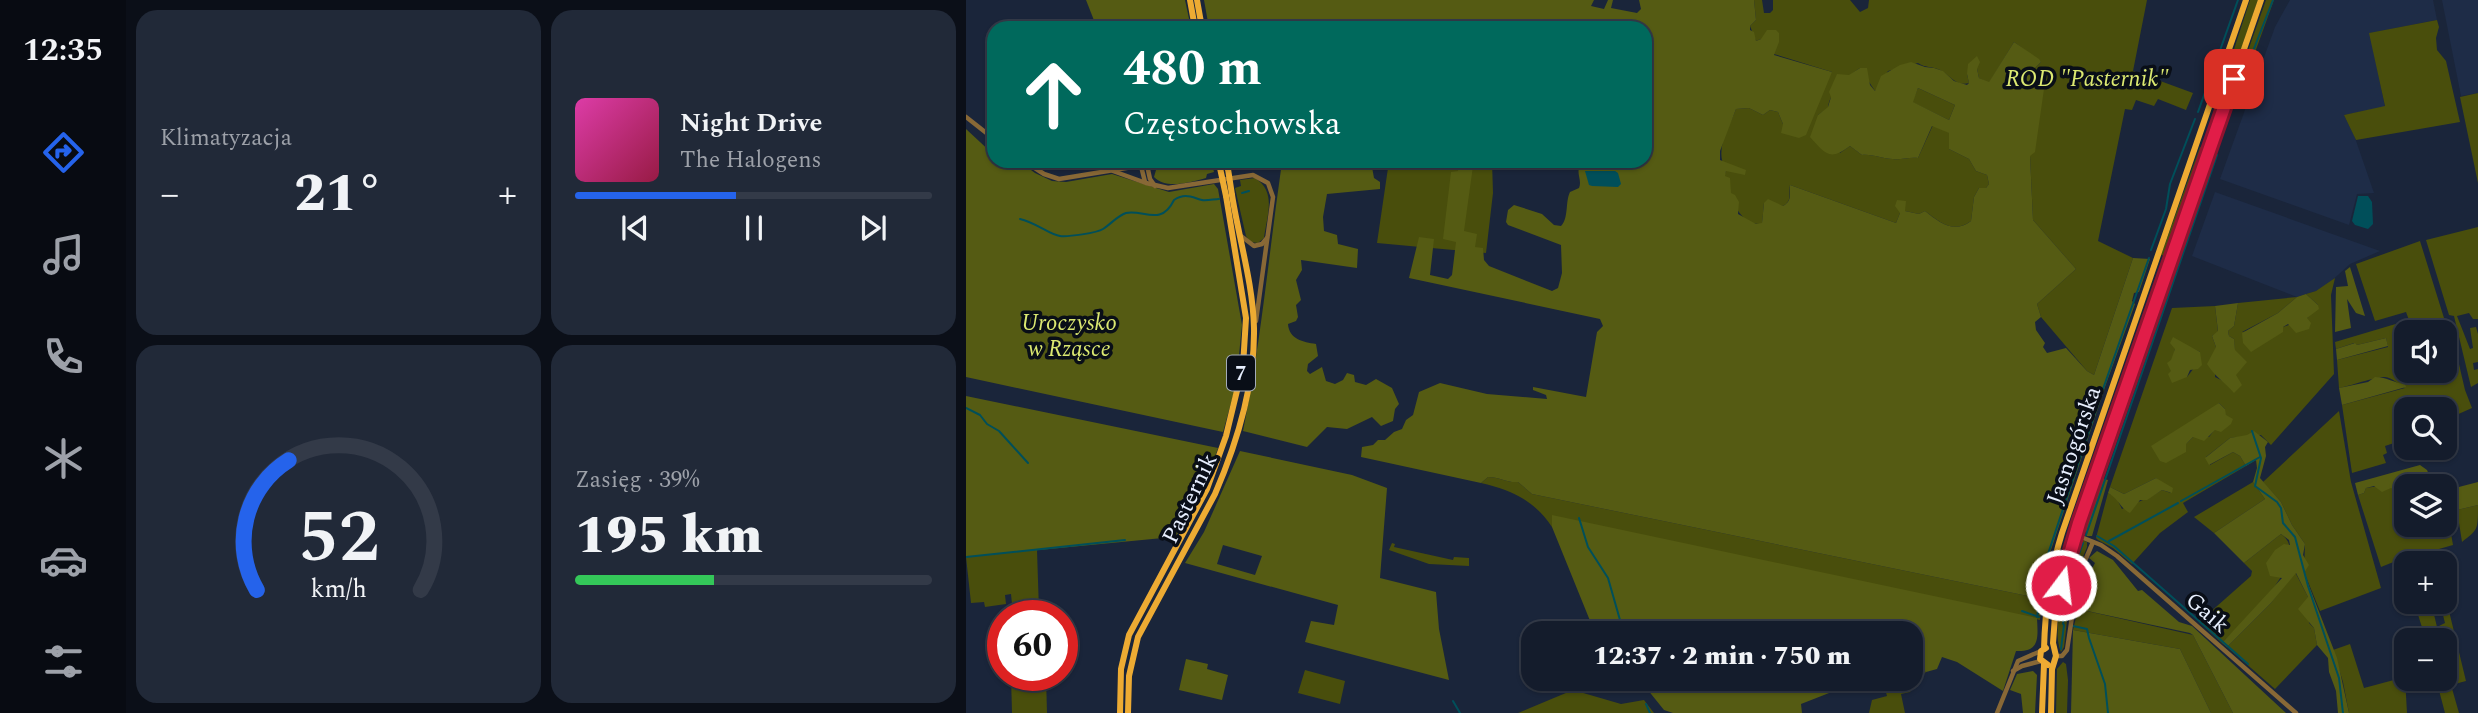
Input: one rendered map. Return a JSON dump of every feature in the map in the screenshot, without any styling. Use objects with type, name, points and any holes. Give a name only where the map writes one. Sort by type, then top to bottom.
[{"type":"main road","points":[[1190,0],[1194,21]]},
{"type":"main road","points":[[1197,0],[1201,21]]},
{"type":"main road","name":"Jasnogórska","points":[[2042,662],[2044,621],[2056,552],[2246,0]]},
{"type":"main road","name":"Jasnogórska","points":[[2051,713],[2058,598],[2075,535],[2261,0]]},
{"type":"main road","name":"7","points":[[1224,168],[1238,233]]},
{"type":"main road","name":"Pasternik","points":[[1120,713],[1121,669],[1129,635],[1196,514],[1222,448],[1243,366],[1246,326],[1229,195]]},
{"type":"main road","name":"Pasternik","points":[[1128,713],[1131,663],[1138,637],[1214,494],[1231,452],[1252,365],[1254,329],[1238,233]]},
{"type":"main road","points":[[2108,396],[2122,401]]},
{"type":"main road","points":[[1222,448],[1228,445],[1231,452]]},
{"type":"main road","points":[[2042,650],[2054,656]]},
{"type":"main road","points":[[2042,713],[2042,662],[2054,656]]},
{"type":"street","points":[[966,117],[987,134]]},
{"type":"street","points":[[1035,168],[1059,179],[1132,168]]},
{"type":"street","points":[[1144,168],[1146,183]]},
{"type":"street","points":[[1145,168],[1156,186]]},
{"type":"street","points":[[1113,171],[1156,186],[1175,188],[1253,175],[1262,178],[1271,187],[1273,197],[1254,329]]},
{"type":"street","points":[[1238,233],[1254,246],[1262,244],[1268,237]]},
{"type":"street","name":"Gaik","points":[[2075,535],[2118,556],[2297,713]]},
{"type":"street","points":[[2054,656],[2062,656],[2067,650],[2078,576],[2093,542]]},
{"type":"street","points":[[1997,713],[2018,661],[2042,650]]},
{"type":"street","points":[[2012,671],[2042,662]]},
{"type":"shaded area","points":[[2290,0],[2433,0],[2437,20],[2370,33],[2385,107],[2344,115],[2354,135],[2374,193],[2357,194],[2349,225],[2220,179],[2275,27]]},
{"type":"shaded area","points":[[2442,0],[2478,0],[2478,93],[2461,96]]},
{"type":"shaded area","points":[[1585,171],[1615,171],[1621,184],[1618,187],[1589,185]]},
{"type":"shaded area","points":[[2215,192],[2380,251],[2350,264],[2327,285],[2297,297],[2192,256]]},
{"type":"shaded area","points":[[2358,196],[2368,196],[2372,202],[2373,224],[2368,229],[2355,225],[2352,221]]},
{"type":"green space","points":[[1086,0],[1185,0],[1190,21],[1094,21]]},
{"type":"green space","points":[[1204,0],[1594,0],[1591,6],[1604,9],[1608,0],[1613,0],[1611,8],[1637,13],[1641,9],[1639,0],[1754,0],[1756,20],[1750,30],[1754,32],[1756,41],[1761,39],[1767,30],[1776,30],[1779,33],[1779,42],[1774,55],[1832,72],[1806,135],[1799,138],[1781,133],[1783,124],[1778,112],[1770,110],[1763,115],[1749,108],[1736,109],[1720,151],[1720,160],[1746,170],[1745,175],[1726,171],[1725,176],[1730,178],[1731,193],[1739,202],[1738,214],[1756,224],[1762,223],[1764,203],[1768,199],[1783,206],[1788,201],[1790,185],[1896,223],[1900,213],[1895,206],[1897,200],[1906,201],[1905,211],[1919,214],[1925,211],[1953,227],[1965,225],[1971,221],[1974,197],[1979,188],[1986,188],[1989,184],[1987,175],[1976,171],[1969,159],[1949,149],[1949,133],[1932,126],[1918,158],[1896,159],[1862,155],[1850,146],[1837,154],[1828,154],[1810,137],[1818,115],[1828,107],[1831,97],[1829,92],[1837,74],[1849,75],[1860,68],[1867,68],[1870,85],[1875,91],[1881,76],[1911,62],[1943,71],[1954,81],[1967,85],[1968,64],[1977,56],[1980,62],[1977,69],[1979,78],[1989,82],[2014,42],[2039,59],[2041,62],[2033,70],[2045,82],[2035,152],[2030,156],[2033,220],[2076,269],[2037,304],[2041,317],[2035,322],[2036,330],[2045,343],[2043,347],[2047,353],[2066,348],[2094,375],[2133,258],[2150,259],[2139,292],[2134,293],[2132,301],[2135,304],[2050,553],[2042,599],[1532,494],[1518,482],[1488,477],[1481,483],[1361,457],[1362,447],[1385,440],[1402,429],[1406,420],[1413,415],[1419,392],[1440,383],[1487,394],[1547,399],[1546,395],[1533,390],[1533,387],[1586,397],[1597,332],[1603,326],[1600,319],[1409,278],[1419,237],[1434,239],[1430,275],[1448,279],[1452,275],[1456,242],[1443,239],[1451,172],[1458,171],[1458,168],[1473,168],[1464,231],[1477,234],[1475,247],[1483,248],[1484,260],[1489,266],[1552,291],[1558,288],[1562,273],[1561,245],[1508,225],[1508,210],[1514,205],[1542,214],[1554,225],[1561,226],[1570,192],[1579,188],[1579,168],[1652,168],[1652,21],[1208,21]],"holes":[[[1918,88],[1955,105],[1949,120],[1913,102]]]},
{"type":"green space","name":"ROD \"Pasternik\"","points":[[1754,0],[1762,0],[1764,13],[1770,13],[1773,10],[1773,0],[1850,0],[1860,12],[1868,8],[1869,0],[2147,0],[2133,71],[2193,93],[2186,110],[2158,99],[2154,106],[2136,100],[2132,110],[2125,109],[2098,241],[2133,258],[2094,375],[2087,371],[2041,317],[2037,304],[2076,269],[2033,220],[2030,156],[2033,70],[2041,62],[2014,42],[1989,83],[1979,78],[1977,69],[1967,74],[1969,83],[1964,84],[1940,70],[1918,63],[1888,71],[1875,91],[1860,68],[1840,85],[1828,108],[1818,115],[1840,153],[1850,146],[1862,155],[1896,159],[1918,158],[1933,125],[1950,133],[1949,149],[1969,159],[1976,171],[1987,175],[1989,184],[1986,188],[1979,188],[1974,197],[1971,221],[1965,225],[1947,225],[1925,211],[1919,214],[1905,211],[1900,213],[1896,223],[1790,185],[1786,204],[1783,206],[1764,203],[1762,224],[1753,223],[1746,220],[1736,208],[1724,176],[1726,171],[1721,155],[1722,147],[1736,109],[1749,108],[1763,115],[1770,110],[1778,112],[1783,124],[1832,72],[1774,54],[1761,39],[1756,41],[1750,26],[1756,20]]},
{"type":"green space","points":[[2250,0],[2258,0],[2213,131],[2208,129]]},
{"type":"green space","points":[[2266,0],[2274,0],[2245,80],[2237,90],[2238,79]]},
{"type":"green space","points":[[2437,20],[2437,50],[2446,61],[2460,122],[2356,140],[2344,115],[2385,106],[2369,33]]},
{"type":"green space","points":[[1918,88],[1955,105],[1949,120],[1912,102]]},
{"type":"green space","points":[[2478,93],[2478,183],[2460,97]]},
{"type":"green space","name":"Uroczysko w Rząsce","points":[[966,129],[987,148],[987,168],[1028,168],[1052,181],[1066,182],[1112,174],[1169,192],[1214,184],[1218,189],[1242,325],[1236,385],[1223,432],[966,377]]},
{"type":"green space","points":[[2200,147],[2204,148],[2205,152],[2170,254],[2161,255]]},
{"type":"green space","points":[[1213,168],[1214,172],[1207,174],[1206,178],[1172,184],[1154,177],[1156,170]]},
{"type":"green space","points":[[1281,168],[1372,168],[1374,178],[1380,182],[1380,189],[1327,194],[1323,217],[1324,231],[1337,235],[1338,244],[1358,249],[1357,268],[1301,260],[1302,270],[1296,280],[1301,300],[1296,305],[1298,317],[1296,321],[1288,324],[1291,333],[1298,339],[1316,344],[1318,356],[1308,364],[1307,371],[1310,374],[1322,367],[1326,381],[1335,384],[1343,380],[1347,373],[1354,375],[1355,382],[1366,385],[1376,379],[1392,388],[1399,404],[1395,409],[1393,421],[1381,426],[1372,417],[1347,429],[1327,427],[1307,447],[1243,431],[1260,331]]},
{"type":"green space","points":[[1388,168],[1492,168],[1493,193],[1486,253],[1377,243]]},
{"type":"green space","points":[[1255,178],[1266,190],[1269,205],[1264,238],[1258,243],[1250,242],[1246,236],[1235,188],[1241,186],[1240,180]]},
{"type":"green space","points":[[2478,227],[2478,319],[2473,319],[2469,313],[2457,316],[2470,349],[2473,348],[2470,328],[2476,327],[2478,334],[2478,362],[2473,363],[2474,370],[2478,369],[2478,383],[2471,387],[2457,320],[2449,315],[2426,240]]},
{"type":"green space","points":[[2420,241],[2444,318],[2447,320],[2409,320],[2406,312],[2375,321],[2356,264]]},
{"type":"green space","points":[[2350,267],[2365,316],[2356,313],[2347,299],[2351,328],[2335,332],[2336,287],[2348,286],[2345,271]]},
{"type":"green space","points":[[2335,278],[2331,295],[2334,374],[2271,445],[2261,435],[2230,438],[2206,457],[2210,465],[2233,452],[2240,456],[2246,466],[2183,503],[2188,512],[2160,533],[2132,564],[2113,548],[2098,540],[2096,538],[2108,493],[2116,497],[2122,509],[2162,490],[2171,493],[2156,478],[2124,494],[2110,487],[2172,308],[2215,306],[2218,332],[2212,336],[2216,347],[2215,377],[2225,382],[2236,375],[2234,339],[2229,336],[2228,331],[2234,326],[2238,303],[2297,297],[2278,313],[2242,332],[2283,327],[2307,318],[2318,305],[2306,294],[2316,291]],"holes":[[[2183,344],[2200,352],[2187,377],[2171,371],[2175,349]],[[2219,403],[2225,409],[2226,415],[2209,437],[2193,437],[2186,444]]]},
{"type":"green space","points":[[2306,294],[2319,309],[2307,318],[2311,323],[2309,329],[2296,333],[2288,324],[2283,327],[2283,332],[2251,352],[2243,343],[2242,333],[2278,313],[2297,297]]},
{"type":"green space","points":[[2238,303],[2234,326],[2228,331],[2229,336],[2234,339],[2235,350],[2247,362],[2236,375],[2242,385],[2234,393],[2207,364],[2216,347],[2212,336],[2218,331],[2215,306]]},
{"type":"green space","points":[[2394,324],[2394,381],[2385,377],[2376,378],[2339,388],[2337,360],[2388,347],[2386,338],[2336,349],[2335,342]]},
{"type":"green space","points":[[2173,337],[2200,352],[2202,365],[2198,369],[2190,370],[2187,377],[2172,383],[2167,363],[2175,349],[2170,343]]},
{"type":"green space","points":[[2386,338],[2388,346],[2337,360],[2336,349]]},
{"type":"green space","points":[[2457,356],[2472,408],[2457,415],[2457,397],[2394,397],[2394,443],[2385,446],[2387,453],[2383,455],[2386,463],[2352,473],[2342,405],[2405,388],[2398,383],[2457,383]]},
{"type":"green space","points":[[2375,377],[2383,378],[2405,384],[2406,387],[2342,405],[2339,388],[2368,382]]},
{"type":"green space","points":[[966,396],[1218,448],[1195,510],[1181,531],[1173,537],[966,557]]},
{"type":"green space","points":[[2219,403],[2225,409],[2226,415],[2233,419],[2231,424],[2221,432],[2215,430],[2204,441],[2193,437],[2186,444],[2186,452],[2166,463],[2160,461],[2151,446]]},
{"type":"green space","points":[[2339,411],[2351,482],[2381,588],[2320,611],[2304,572],[2305,544],[2281,502],[2263,482]]},
{"type":"green space","points":[[2254,431],[2268,442],[2260,478],[2281,502],[2305,544],[2303,555],[2309,565],[2304,573],[2337,658],[2349,713],[2338,713],[2328,658],[2317,645],[2314,628],[2298,609],[2308,597],[2296,573],[2271,603],[2227,647],[2222,643],[2282,578],[2270,576],[2266,563],[2275,550],[2284,544],[2290,545],[2289,540],[2281,534],[2244,563],[2214,533],[2265,499],[2253,482],[2256,460],[2246,466],[2240,456],[2233,452],[2209,465],[2205,458],[2230,438]]},
{"type":"green space","points":[[1240,451],[1352,475],[1387,488],[1380,578],[1436,592],[1439,629],[1449,680],[1305,642],[1311,621],[1334,625],[1338,605],[1185,563],[1204,532]],"holes":[[[1223,545],[1262,556],[1255,575],[1217,564]]]},
{"type":"green space","points":[[2420,465],[2429,474],[2394,474],[2394,489],[2382,492],[2374,486],[2366,488],[2364,493],[2358,495],[2355,483]]},
{"type":"green space","points":[[1488,477],[1518,482],[1532,494],[2042,599],[2040,620],[1552,516],[1552,527],[1530,503],[1502,489],[1481,483]]},
{"type":"green space","points":[[2100,478],[2108,480],[2092,536],[2087,536],[2084,528]]},
{"type":"green space","points":[[2156,478],[2173,488],[2172,493],[2162,490],[2147,500],[2140,500],[2130,513],[2108,493],[2110,487],[2124,494]]},
{"type":"green space","points":[[2253,482],[2265,499],[2214,533],[2194,517]]},
{"type":"green space","points":[[2478,482],[2478,505],[2457,510],[2457,487]]},
{"type":"green space","points":[[2393,486],[2394,537],[2452,537],[2453,545],[2432,551],[2394,551],[2394,562],[2381,567],[2358,495],[2364,493],[2366,488]]},
{"type":"green space","points":[[2478,505],[2476,528],[2462,542],[2457,510]]},
{"type":"green space","points":[[1552,515],[2037,618],[2036,642],[2030,649],[2016,651],[2003,691],[1957,662],[1942,657],[1937,669],[1923,671],[1923,621],[1590,621],[1552,527]]},
{"type":"green space","points":[[2281,534],[2289,545],[2289,559],[2282,574],[2258,607],[2222,643],[2199,622],[2251,576],[2252,571],[2244,563]]},
{"type":"green space","points":[[2082,540],[2087,542],[2087,547],[2076,574],[2061,652],[2058,641],[2059,614],[2076,546]]},
{"type":"green space","points":[[1392,543],[1395,544],[1394,547],[1453,560],[1454,557],[1469,558],[1469,566],[1429,564],[1389,550]]},
{"type":"green space","points":[[1037,550],[1039,600],[1012,600],[1011,594],[1005,595],[1006,600],[987,600],[987,607],[984,602],[971,603],[966,557]]},
{"type":"green space","points":[[2097,551],[2113,560],[2138,591],[2142,590],[2179,622],[2192,626],[2286,713],[2233,713],[2190,633],[2078,609],[2081,588],[2087,587],[2087,578],[2095,563],[2089,558]]},
{"type":"green space","points":[[2295,572],[2308,597],[2309,623],[2314,628],[2317,645],[2275,689],[2227,647],[2271,603]]},
{"type":"green space","points":[[2078,609],[2193,635],[2233,713],[2211,713],[2180,649],[2073,630]]},
{"type":"green space","points":[[2418,614],[2434,614],[2437,627],[2445,623],[2443,614],[2450,614],[2453,628],[2422,628]]},
{"type":"green space","points":[[2073,630],[2180,649],[2211,713],[2071,713]]},
{"type":"green space","points":[[2350,644],[2364,688],[2394,680],[2394,691],[2406,691],[2407,713],[2349,713],[2333,650]]},
{"type":"green space","points":[[2457,644],[2466,681],[2457,683]]},
{"type":"green space","points":[[1186,659],[1208,664],[1207,669],[1228,675],[1222,700],[1179,690]]},
{"type":"green space","points":[[2063,662],[2066,664],[2068,680],[2067,713],[2056,713],[2057,669]]},
{"type":"green space","points":[[1305,670],[1345,681],[1340,704],[1298,693]]},
{"type":"green space","points":[[2033,671],[2037,675],[2035,713],[2023,713],[2021,694],[2010,690],[2017,674]]},
{"type":"green space","points":[[1011,691],[1046,691],[1047,713],[1012,713]]},
{"type":"green space","points":[[1576,691],[1621,704],[1644,700],[1654,713],[1518,713]]},
{"type":"green space","points":[[1649,691],[1834,691],[1801,704],[1802,713],[1673,713],[1664,710]]},
{"type":"green space","points":[[1886,691],[1910,691],[1901,694],[1905,713],[1869,713],[1872,700],[1887,696]]},
{"type":"green space","points":[[2439,691],[2453,691],[2459,713],[2445,713]]},
{"type":"waterway","points":[[2198,112],[2238,0]]},
{"type":"waterway","points":[[2246,69],[2273,0]]},
{"type":"waterway","points":[[2151,250],[2166,209],[2170,184],[2195,119]]},
{"type":"waterway","points":[[2086,535],[2217,155]]},
{"type":"waterway","points":[[1242,193],[1249,191]]},
{"type":"waterway","points":[[1020,219],[1056,235],[1076,235],[1100,230],[1126,213],[1158,215],[1181,197],[1219,199]]},
{"type":"waterway","points":[[2103,389],[2149,258]]},
{"type":"waterway","points":[[2037,617],[2048,554],[2101,395]]},
{"type":"waterway","points":[[966,408],[980,415],[987,424],[999,431],[1028,463]]},
{"type":"waterway","points":[[2252,431],[2261,458],[2255,486],[2277,502],[2281,508],[2283,523],[2295,537],[2308,586],[2339,678],[2343,713]]},
{"type":"waterway","points":[[2181,501],[2260,457]]},
{"type":"waterway","points":[[2109,541],[2178,503]]},
{"type":"waterway","points":[[1579,518],[1588,547],[1608,578],[1620,621]]},
{"type":"waterway","points":[[2097,536],[2114,546],[2248,664]]},
{"type":"waterway","points":[[966,557],[1125,540]]},
{"type":"waterway","points":[[2063,624],[2072,573],[2083,543]]},
{"type":"waterway","points":[[2022,611],[2039,617]]},
{"type":"waterway","points":[[2061,649],[2064,625]]},
{"type":"waterway","points":[[2073,626],[2087,629],[2105,684],[2108,713]]},
{"type":"waterway","points":[[1453,701],[1460,713]]},
{"type":"waterway","points":[[1646,704],[1650,713]]},
{"type":"route","points":[[2061,585],[2068,555],[2234,79]]}]
